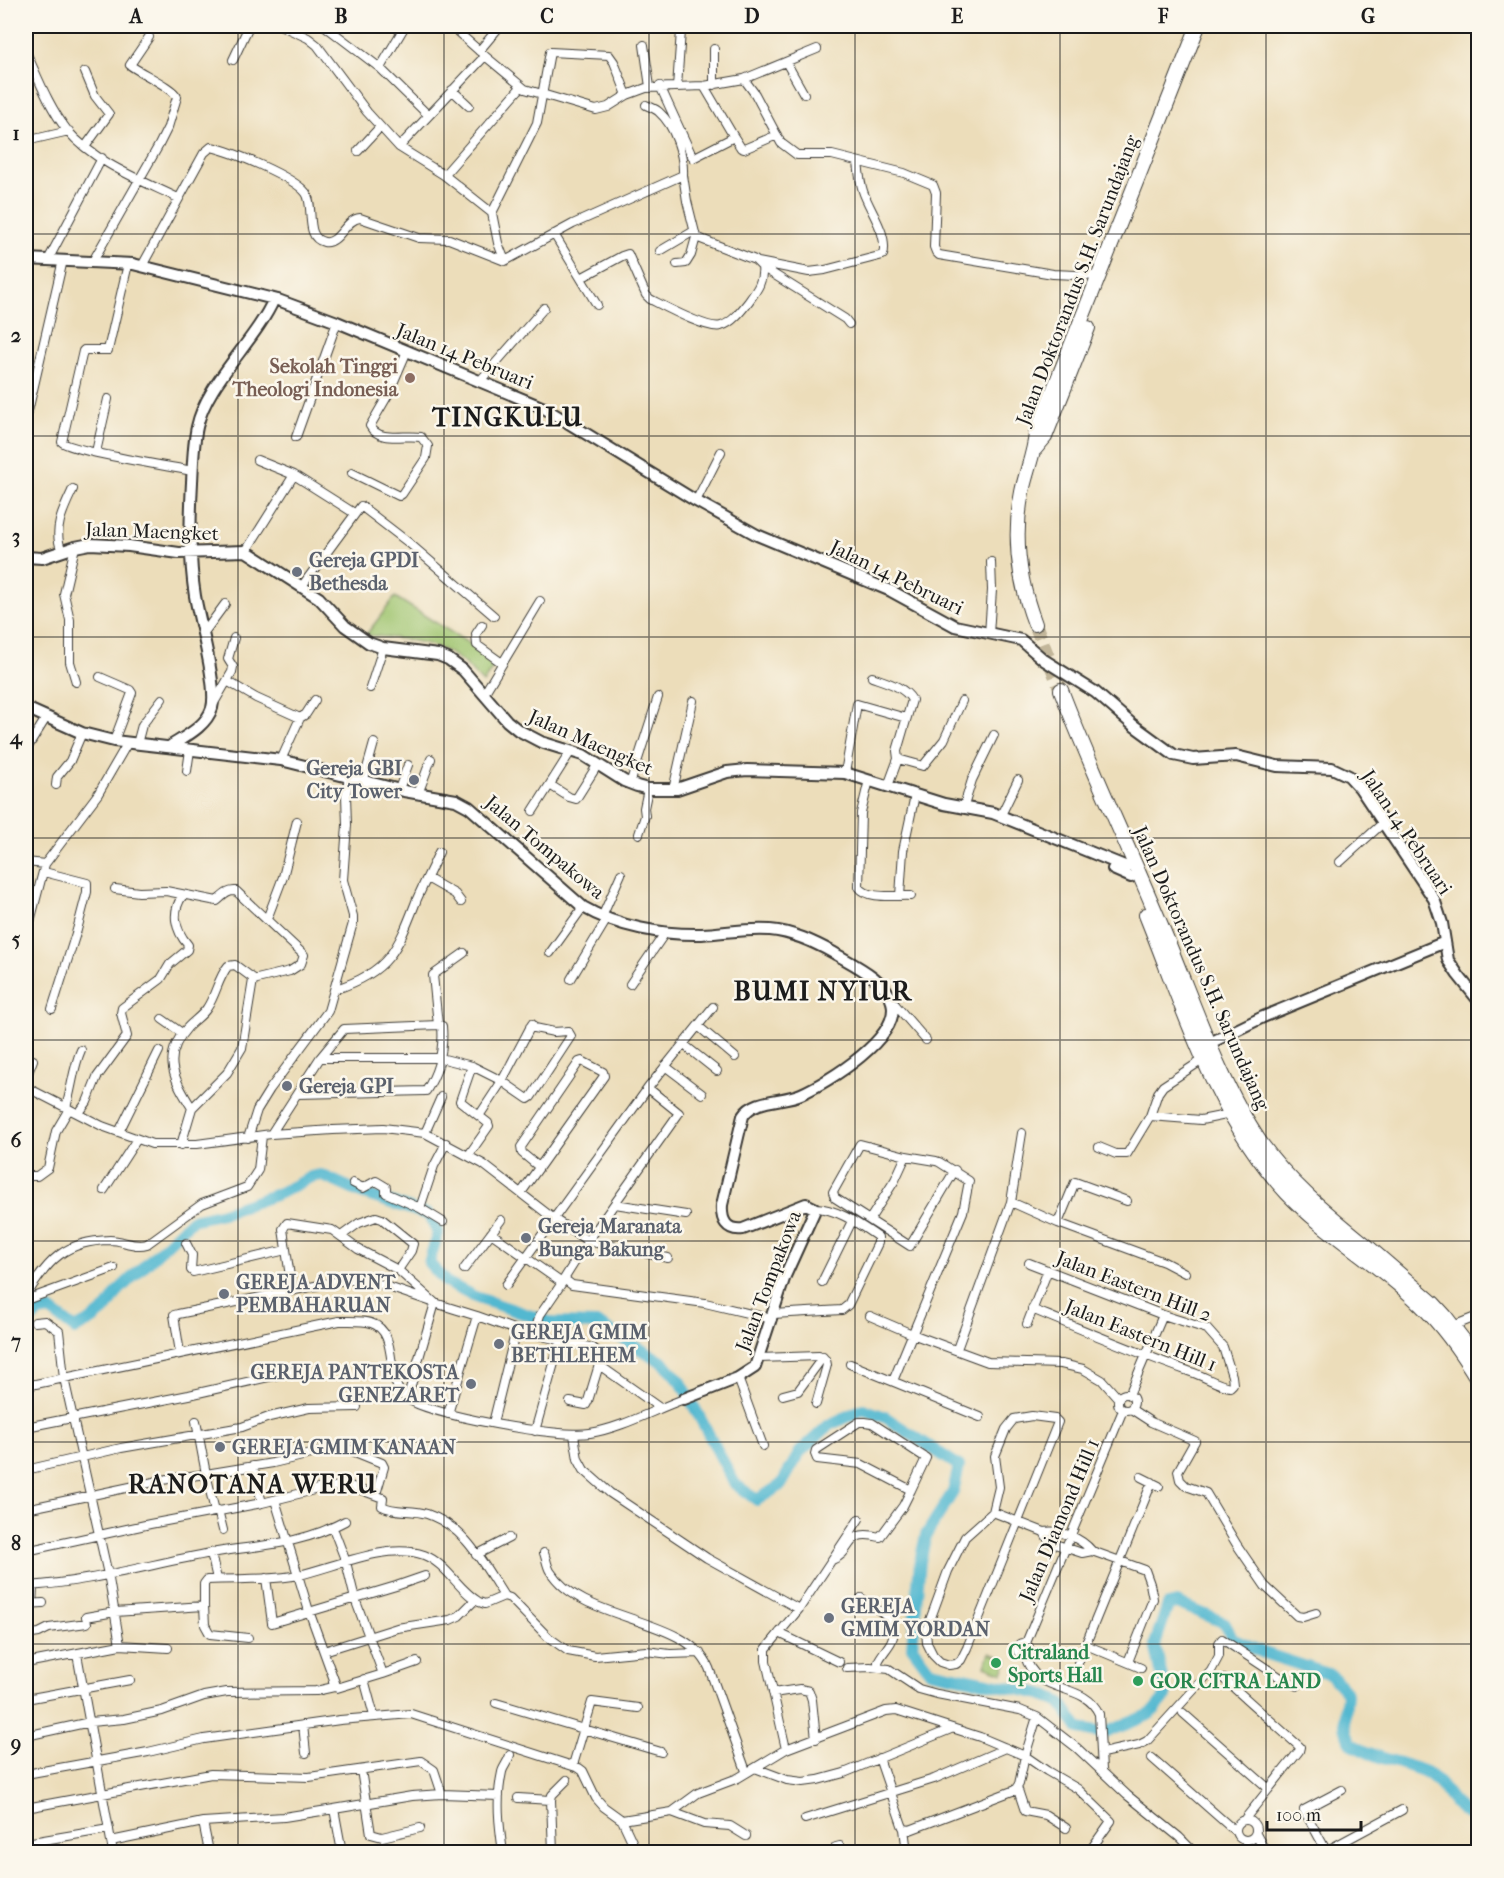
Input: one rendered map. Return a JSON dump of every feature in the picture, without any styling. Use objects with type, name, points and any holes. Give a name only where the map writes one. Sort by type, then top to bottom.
[{"type":"highway","name":"Jalan Doktorandus S.H. Sarundajang","points":[[1035,624],[1021,574],[1017,524],[1022,491],[1035,449],[1036,434],[1198,26]]},
{"type":"highway","points":[[1035,449],[1045,437],[1207,26]]},
{"type":"highway","name":"Jalan Doktorandus S.H. Sarundajang","points":[[1061,690],[1150,913],[1236,1101],[1261,1142],[1296,1183],[1315,1210],[1433,1303],[1479,1359]]},
{"type":"highway","points":[[1092,770],[1129,872],[1150,913],[1191,1030],[1231,1114],[1257,1156],[1289,1195],[1315,1210],[1421,1304],[1479,1380]]},
{"type":"street","points":[[233,60],[249,26]]},
{"type":"street","points":[[282,26],[300,29],[317,45],[380,127],[399,147],[444,175],[492,213]]},
{"type":"street","points":[[325,26],[380,68],[428,114]]},
{"type":"street","points":[[380,68],[405,26]]},
{"type":"street","points":[[451,26],[521,87],[543,96],[600,110],[627,95],[650,87],[704,86],[744,79],[817,49]]},
{"type":"street","points":[[399,147],[455,87],[482,54],[500,26]]},
{"type":"street","points":[[677,87],[681,31]]},
{"type":"street","points":[[93,261],[165,134],[177,97],[173,90],[152,80],[130,65],[149,37]]},
{"type":"street","points":[[644,45],[650,87]]},
{"type":"street","points":[[714,50],[714,85]]},
{"type":"street","points":[[26,52],[49,101],[69,131],[85,147],[140,180],[178,198]]},
{"type":"street","points":[[505,261],[498,243],[492,213],[539,116],[549,55],[552,52],[609,55],[627,95]]},
{"type":"street","points":[[786,62],[804,94]]},
{"type":"street","points":[[85,72],[95,96],[109,114],[85,147]]},
{"type":"street","points":[[744,79],[786,148],[799,156],[830,154],[917,177],[934,186],[936,193],[934,247],[939,255],[1053,274],[1099,276]]},
{"type":"street","points":[[660,86],[692,157],[734,137]]},
{"type":"street","points":[[704,86],[741,148],[744,149],[777,135]]},
{"type":"street","points":[[455,87],[469,106]]},
{"type":"street","points":[[444,175],[521,87]]},
{"type":"street","points":[[646,105],[660,113],[676,136],[684,160],[683,175],[695,234],[689,259],[686,263],[677,264]]},
{"type":"street","points":[[358,151],[380,127]]},
{"type":"street","points":[[26,141],[69,131]]},
{"type":"street","points":[[142,266],[204,153],[213,147],[271,170],[302,188],[309,201],[313,232],[321,241],[333,240],[349,222],[360,218],[422,238],[449,238],[505,261]]},
{"type":"street","points":[[48,261],[102,158]]},
{"type":"street","points":[[760,265],[809,272],[883,255],[881,235],[862,190],[858,162]]},
{"type":"street","points":[[505,261],[554,234],[683,175]]},
{"type":"street","points":[[554,234],[597,305]]},
{"type":"street","points":[[695,234],[760,265],[845,319],[849,324]]},
{"type":"street","points":[[660,251],[695,234]]},
{"type":"street","points":[[581,278],[624,254],[628,254],[648,297],[715,327],[729,322],[749,301],[760,284],[760,265]]},
{"type":"street","name":"Jalan 14 Pebruari","points":[[26,259],[93,261],[142,266],[274,299],[337,322],[544,408],[696,501],[758,535],[891,591],[948,623],[963,629],[1020,640],[1055,667],[1089,688],[1174,755],[1193,759],[1236,756],[1284,767],[1338,770],[1356,782],[1434,899],[1440,914],[1452,966],[1479,1000]]},
{"type":"street","points":[[26,420],[63,260]]},
{"type":"street","points":[[128,264],[108,350],[83,351],[62,442],[65,446],[193,471]]},
{"type":"street","points":[[213,704],[212,681],[195,597],[191,554],[196,430],[201,410],[258,328],[274,299]]},
{"type":"street","points":[[479,382],[544,308]]},
{"type":"street","points":[[296,437],[337,322]]},
{"type":"street","points":[[352,473],[399,496],[426,458],[428,446],[421,437],[380,435],[370,426],[388,395],[408,351]]},
{"type":"street","points":[[96,452],[108,399]]},
{"type":"street","points":[[696,501],[721,452]]},
{"type":"street","points":[[257,460],[294,475],[354,513]]},
{"type":"street","points":[[246,551],[294,475]]},
{"type":"street","points":[[62,551],[57,538],[58,529],[73,489]]},
{"type":"street","points":[[302,586],[354,513],[362,506],[494,616]]},
{"type":"street","name":"Jalan Maengket","points":[[26,557],[42,558],[75,546],[90,544],[191,554],[246,551],[324,602],[350,631],[369,644],[448,659],[463,670],[507,721],[518,730],[535,740],[571,751],[598,764],[630,784],[648,789],[673,790],[734,771],[844,773],[963,809],[1001,815],[1129,872]]},
{"type":"street","points":[[75,546],[64,594],[70,620],[70,662],[76,682]]},
{"type":"street","points":[[989,634],[991,562]]},
{"type":"street","points":[[484,694],[540,602]]},
{"type":"street","points":[[203,634],[225,604]]},
{"type":"street","points":[[482,625],[476,634],[477,645],[502,663]]},
{"type":"street","points":[[169,747],[203,722],[233,669],[228,659],[234,638]]},
{"type":"street","points":[[370,688],[383,648]]},
{"type":"street","points":[[100,677],[132,693],[114,741]]},
{"type":"street","points":[[872,677],[897,687],[911,697],[912,702],[897,751],[898,759],[888,786]]},
{"type":"street","points":[[227,681],[256,698],[300,718]]},
{"type":"street","points":[[630,784],[658,697]]},
{"type":"street","points":[[26,937],[45,868],[162,699]]},
{"type":"street","points":[[281,760],[300,718],[306,714],[315,700]]},
{"type":"street","points":[[673,790],[693,700]]},
{"type":"street","points":[[898,759],[923,766],[944,740],[962,701]]},
{"type":"street","points":[[844,773],[857,704],[906,718]]},
{"type":"street","name":"Jalan Tompakowa","points":[[26,708],[82,733],[114,741],[281,760],[418,794],[456,800],[469,807],[583,907],[604,918],[665,933],[702,934],[763,930],[795,935],[821,946],[883,986],[892,1001],[893,1015],[882,1034],[863,1055],[800,1095],[752,1106],[743,1116],[722,1205],[722,1218],[726,1225],[740,1230],[806,1204],[814,1208],[785,1276],[759,1358],[753,1369],[738,1378],[684,1399]]},
{"type":"street","points":[[26,750],[46,718]]},
{"type":"street","points":[[56,784],[57,777],[70,761],[82,733]]},
{"type":"street","points":[[963,809],[972,780],[994,735]]},
{"type":"street","points":[[364,780],[374,742]]},
{"type":"street","points":[[187,771],[190,750]]},
{"type":"street","points":[[533,811],[571,751]]},
{"type":"street","points":[[418,794],[431,759]]},
{"type":"street","points":[[550,785],[576,799],[598,764]]},
{"type":"street","points":[[399,789],[408,765]]},
{"type":"street","points":[[248,1138],[257,1110],[270,1089],[326,1015],[336,989],[353,923],[343,880],[345,795],[349,776]]},
{"type":"street","points":[[869,780],[861,813],[859,887],[862,892],[871,895],[911,896]]},
{"type":"street","points":[[1001,815],[1018,780]]},
{"type":"street","points":[[639,834],[645,816],[644,802],[648,789]]},
{"type":"street","points":[[900,896],[903,851],[915,795]]},
{"type":"street","points":[[984,812],[991,818],[1025,833],[1129,872]]},
{"type":"street","points":[[267,919],[283,877],[297,821]]},
{"type":"street","points":[[1340,862],[1384,822]]},
{"type":"street","points":[[336,989],[366,977],[389,958],[402,937],[439,852]]},
{"type":"street","points":[[26,862],[87,883],[87,892],[77,930],[52,1009]]},
{"type":"street","points":[[571,979],[604,918],[621,874]]},
{"type":"street","points":[[427,878],[454,894],[461,902]]},
{"type":"street","points":[[116,889],[139,892],[166,891],[217,901],[226,894],[236,891],[304,955],[300,966],[290,971],[254,979],[235,965],[228,966],[209,1005],[182,1033],[174,1047],[172,1064],[178,1085],[192,1108]]},
{"type":"street","points":[[80,1113],[97,1077],[127,1036],[122,1008],[160,979],[170,964],[188,948],[179,932],[176,918],[176,907],[183,895]]},
{"type":"street","points":[[550,953],[583,907]]},
{"type":"street","points":[[630,984],[665,933]]},
{"type":"street","points":[[1210,1043],[1257,1020],[1445,942]]},
{"type":"street","points":[[438,1025],[433,975],[464,952]]},
{"type":"street","points":[[181,1145],[192,1108],[235,1062],[245,1035],[251,985],[254,979]]},
{"type":"street","points":[[892,1001],[926,1040]]},
{"type":"street","points":[[506,1285],[648,1088],[713,1007]]},
{"type":"street","points":[[162,1019],[182,1033]]},
{"type":"street","points":[[320,1058],[440,1058],[472,1066],[502,1081],[528,1099],[571,1036],[568,1031],[554,1032],[531,1025],[502,1081],[478,1116]]},
{"type":"street","points":[[271,1134],[320,1058],[340,1032],[347,1028],[442,1026],[443,1049],[429,1087],[424,1092],[297,1094]]},
{"type":"street","points":[[698,1026],[735,1057]]},
{"type":"street","points":[[683,1044],[717,1071]]},
{"type":"street","points":[[26,1176],[38,1176],[48,1168],[56,1131],[67,1108],[81,1050]]},
{"type":"street","points":[[119,1132],[159,1051]]},
{"type":"street","points":[[1099,1147],[1116,1154],[1127,1154],[1150,1116],[1163,1086],[1204,1059]]},
{"type":"street","points":[[26,1078],[33,1060]]},
{"type":"street","points":[[521,1193],[604,1076],[603,1072],[580,1061],[521,1147],[522,1153],[539,1167]]},
{"type":"street","points":[[468,1156],[489,1126],[460,1102],[472,1066]]},
{"type":"street","points":[[665,1066],[702,1094]]},
{"type":"street","points":[[26,1087],[136,1140],[152,1144],[181,1145],[271,1134],[383,1128],[425,1133],[468,1156],[588,1241],[668,1258]]},
{"type":"street","points":[[535,1332],[540,1316],[588,1241],[680,1113],[648,1088]]},
{"type":"street","points":[[425,1133],[441,1097]]},
{"type":"street","points":[[1150,1116],[1201,1120],[1231,1114]]},
{"type":"street","points":[[957,1349],[1011,1202],[1022,1132]]},
{"type":"street","points":[[26,1298],[47,1264],[66,1250],[92,1242],[112,1240],[140,1246],[147,1244],[202,1203],[247,1187],[258,1170],[262,1136]]},
{"type":"street","points":[[104,1190],[136,1140]]},
{"type":"street","points":[[420,1208],[434,1166],[446,1143]]},
{"type":"street","points":[[893,1381],[966,1203],[969,1181],[955,1170],[936,1161],[860,1144],[833,1194],[835,1198],[910,1246],[955,1170]]},
{"type":"street","points":[[870,1219],[895,1180],[906,1156]]},
{"type":"street","points":[[353,1183],[363,1188],[376,1180],[386,1188],[386,1193],[420,1208],[443,1222]]},
{"type":"street","points":[[1058,1223],[1075,1182],[1126,1201]]},
{"type":"street","points":[[1011,1202],[1058,1223],[1146,1255],[1185,1273]]},
{"type":"street","points":[[615,1203],[686,1215]]},
{"type":"street","points":[[491,1233],[526,1259],[572,1285],[705,1303],[772,1317],[839,1311],[847,1307],[879,1238],[831,1210],[814,1208]]},
{"type":"street","points":[[340,1236],[366,1220],[376,1217],[382,1219],[413,1244],[398,1270]]},
{"type":"street","points":[[464,1269],[501,1220]]},
{"type":"street","points":[[822,1282],[852,1221]]},
{"type":"street","points":[[292,1290],[283,1229],[287,1223],[332,1230],[364,1253],[398,1270],[435,1303]]},
{"type":"street","points":[[186,1243],[192,1255],[191,1270],[193,1272],[286,1250]]},
{"type":"street","name":"Jalan Eastern Hill 2","points":[[1029,1263],[1210,1332],[1223,1347],[1234,1380]]},
{"type":"street","points":[[26,1298],[114,1268]]},
{"type":"street","points":[[1027,1324],[1048,1270]]},
{"type":"street","points":[[180,1353],[174,1316],[340,1280],[360,1279],[382,1284],[516,1330],[535,1332],[560,1342],[597,1350],[600,1358],[599,1365],[587,1404],[570,1402]]},
{"type":"street","points":[[407,1399],[435,1303]]},
{"type":"street","name":"Jalan Eastern Hill 1","points":[[1032,1309],[1227,1387],[1232,1385],[1234,1380]]},
{"type":"street","points":[[1127,1410],[1134,1403],[1130,1395],[1163,1315]]},
{"type":"street","points":[[448,1414],[477,1316]]},
{"type":"street","points":[[870,1316],[912,1334],[991,1362],[1061,1364],[1083,1369],[1102,1380],[1119,1398]]},
{"type":"street","points":[[1454,1326],[1473,1318],[1479,1320]]},
{"type":"street","points":[[35,1322],[45,1321],[58,1330],[64,1378],[108,1574],[120,1645]]},
{"type":"street","points":[[26,1386],[339,1321],[372,1323],[381,1330],[388,1341],[395,1380],[400,1392],[407,1399],[448,1414],[535,1431],[574,1435],[605,1430],[684,1399]]},
{"type":"street","points":[[299,1330],[301,1341]]},
{"type":"street","points":[[493,1423],[516,1330]]},
{"type":"street","points":[[535,1431],[560,1342]]},
{"type":"street","points":[[759,1358],[823,1357],[827,1365],[816,1404]]},
{"type":"street","points":[[783,1395],[798,1391],[823,1357]]},
{"type":"street","points":[[850,1364],[981,1417]]},
{"type":"street","points":[[599,1365],[660,1408]]},
{"type":"street","points":[[26,1427],[189,1395],[304,1369]]},
{"type":"street","points":[[738,1378],[763,1446]]},
{"type":"street","points":[[1130,1395],[1123,1394],[1119,1398],[1118,1407],[1192,1439],[1195,1443],[1178,1471],[1180,1480],[1186,1486],[1203,1491],[1208,1495],[1237,1545],[1269,1590],[1299,1617],[1316,1613]]},
{"type":"street","points":[[26,1470],[82,1457],[242,1427],[268,1417],[309,1408],[357,1407]]},
{"type":"street","name":"Jalan Diamond Hill 1","points":[[1102,1749],[1099,1714],[1096,1707],[1088,1699],[1038,1678],[1027,1665],[1024,1655],[1029,1650],[1026,1643],[1070,1536],[1127,1410]]},
{"type":"street","points":[[1022,1417],[1055,1419],[1058,1422],[967,1648],[961,1660],[949,1665],[940,1662],[933,1655],[927,1643],[926,1631],[948,1571],[965,1537],[993,1512],[999,1487],[995,1456],[1008,1424],[1022,1417]]},
{"type":"street","points":[[196,1421],[206,1474],[223,1530]]},
{"type":"street","points":[[832,1560],[839,1557],[852,1540],[860,1534],[880,1537],[903,1506],[911,1490],[926,1458],[872,1423],[859,1422],[816,1450],[817,1459],[861,1464],[911,1490]]},
{"type":"street","points":[[574,1435],[578,1459],[584,1470],[610,1493],[707,1558],[799,1609]]},
{"type":"street","points":[[26,1509],[90,1494],[253,1466],[332,1449],[350,1450],[383,1464],[376,1494]]},
{"type":"street","points":[[253,1466],[262,1503]]},
{"type":"street","points":[[1078,1663],[1120,1560],[1156,1484],[1142,1477]]},
{"type":"street","points":[[26,1551],[342,1485],[384,1498],[382,1506],[385,1508],[415,1510],[441,1520],[459,1532],[469,1542],[504,1596],[510,1598],[548,1637],[568,1650],[595,1656],[646,1651],[670,1654],[700,1653]]},
{"type":"street","points":[[275,1500],[297,1575],[337,1688],[417,1662]]},
{"type":"street","points":[[993,1512],[1044,1532],[1053,1531],[1070,1536],[1083,1542],[1092,1551],[1145,1570],[1153,1594],[1128,1662]]},
{"type":"street","points":[[786,1749],[764,1655],[766,1649],[799,1609],[859,1519]]},
{"type":"street","points":[[43,1604],[29,1604],[29,1586],[54,1584],[211,1553],[306,1539],[345,1521]]},
{"type":"street","points":[[333,1528],[346,1562],[355,1599],[383,1674]]},
{"type":"street","points":[[1044,1532],[1049,1541],[1065,1548],[1082,1553],[1092,1551]]},
{"type":"street","points":[[476,1555],[509,1538]]},
{"type":"street","points":[[248,1638],[210,1634],[206,1625],[204,1606],[205,1582],[217,1579],[297,1575],[385,1553],[410,1552],[434,1561],[475,1600],[485,1604],[504,1596]]},
{"type":"street","points":[[211,1553],[217,1579]]},
{"type":"street","points":[[544,1553],[550,1570],[564,1585],[579,1596],[608,1612],[635,1618],[657,1628],[700,1653],[709,1668],[746,1772]]},
{"type":"street","points":[[266,1578],[272,1623],[425,1576]]},
{"type":"street","points":[[861,1599],[891,1620],[894,1627],[893,1638],[878,1662],[879,1667]]},
{"type":"street","points":[[324,1651],[397,1628],[450,1620],[459,1616],[475,1600]]},
{"type":"street","points":[[26,1635],[115,1612],[204,1606]]},
{"type":"street","points":[[779,1633],[839,1662]]},
{"type":"street","points":[[1102,1770],[1102,1749],[1139,1745],[1148,1741],[1211,1671],[1219,1656],[1219,1643],[1222,1639],[1284,1680],[1297,1686]]},
{"type":"street","points":[[26,1663],[120,1645],[168,1648]]},
{"type":"street","points":[[1086,1646],[1141,1668]]},
{"type":"street","points":[[77,1654],[113,1852]]},
{"type":"street","points":[[847,1668],[879,1667],[896,1672],[912,1685],[928,1691],[1020,1710],[1037,1717],[1102,1770],[1194,1852]]},
{"type":"street","points":[[26,1736],[90,1722],[124,1719],[162,1711],[204,1696],[227,1692],[331,1689],[334,1686],[330,1668]]},
{"type":"street","points":[[364,1679],[374,1716]]},
{"type":"street","points":[[1224,1679],[1300,1746],[1299,1751],[1244,1820],[1238,1824],[1236,1832]]},
{"type":"street","points":[[26,1699],[129,1680]]},
{"type":"street","points":[[773,1693],[800,1689],[809,1691],[816,1739]]},
{"type":"street","points":[[573,1765],[592,1702],[638,1708]]},
{"type":"street","points":[[496,1703],[583,1731],[661,1752]]},
{"type":"street","points":[[622,1820],[672,1812],[698,1793],[731,1781],[786,1749],[886,1711],[896,1710],[980,1737],[1025,1756],[1078,1789],[1111,1821],[1089,1852]]},
{"type":"street","points":[[1183,1713],[1268,1788]]},
{"type":"street","points":[[26,1774],[148,1752],[204,1739],[374,1716],[411,1714],[573,1765],[583,1771],[596,1798],[622,1820],[636,1851],[614,1852]]},
{"type":"street","points":[[1037,1717],[1017,1788],[1025,1811],[1046,1815],[1066,1828]]},
{"type":"street","points":[[303,1725],[306,1753]]},
{"type":"street","points":[[754,1767],[788,1780],[803,1782],[844,1773],[951,1729]]},
{"type":"street","points":[[805,1819],[934,1779],[1006,1748]]},
{"type":"street","points":[[503,1852],[497,1809],[502,1770],[510,1755]]},
{"type":"street","points":[[879,1758],[904,1829],[907,1852]]},
{"type":"street","points":[[1152,1758],[1236,1832],[1239,1838],[1245,1841],[1252,1839],[1256,1834]]},
{"type":"street","points":[[26,1808],[211,1774],[309,1777],[386,1764],[423,1761],[437,1775],[442,1794]]},
{"type":"street","points":[[361,1770],[373,1836],[382,1837],[420,1828]]},
{"type":"street","points":[[553,1852],[551,1800],[552,1795],[567,1780]]},
{"type":"street","points":[[904,1829],[910,1830],[1012,1792],[1017,1788]]},
{"type":"street","points":[[1342,1790],[1304,1810],[1327,1852],[1402,1810]]},
{"type":"street","points":[[111,1841],[203,1822],[284,1817],[412,1796],[442,1794],[499,1796]]},
{"type":"street","points":[[518,1798],[551,1800]]},
{"type":"street","points":[[334,1809],[342,1852]]},
{"type":"street","points":[[672,1812],[704,1824],[730,1826],[746,1836]]},
{"type":"street","points":[[1244,1820],[1254,1824],[1256,1834],[1266,1852]]},
{"type":"street","points":[[203,1822],[209,1852]]},
{"type":"street","points":[[26,1843],[109,1829]]},
{"type":"street","points":[[245,1852],[257,1851]]},
{"type":"green space","points":[[395,597],[497,661],[483,683],[460,660],[438,648],[415,641],[366,635]]},
{"type":"green space","name":"Citraland Sports Hall","points":[[990,1653],[1008,1660],[1003,1673],[985,1666]]},
{"type":"waterway","points":[[26,1325],[38,1312],[50,1310],[75,1329],[92,1320],[107,1308],[119,1290],[192,1220],[223,1213],[280,1193],[311,1177],[321,1175],[361,1193],[429,1215],[438,1233],[429,1263],[446,1282],[475,1297],[552,1323],[598,1324],[664,1363],[681,1382],[735,1484],[757,1500],[781,1485],[800,1452],[829,1425],[863,1409],[885,1417],[959,1466],[953,1492],[926,1535],[920,1562],[912,1647],[930,1671],[1042,1694],[1061,1703],[1079,1729],[1105,1733],[1151,1714],[1166,1696],[1155,1644],[1168,1605],[1177,1603],[1225,1623],[1232,1639],[1264,1653],[1331,1675],[1347,1693],[1345,1724],[1348,1736],[1356,1747],[1427,1773],[1462,1811],[1478,1817]]},
{"type":"tunnel","points":[[1035,624],[1061,690]]},
{"type":"place","name":"Sekolah Tinggi Theologi Indonesia","points":[[410,378]]},
{"type":"place","name":"Gereja GPDI Bethesda","points":[[297,572]]},
{"type":"place","name":"Gereja GBI City Tower","points":[[414,780]]},
{"type":"place","name":"Gereja GPI","points":[[287,1086]]},
{"type":"place","name":"Gereja Maranata Bunga Bakung","points":[[526,1238]]},
{"type":"place","name":"GEREJA ADVENT PEMBAHARUAN","points":[[224,1294]]},
{"type":"place","name":"GEREJA GMIM BETHLEHEM","points":[[499,1344]]},
{"type":"place","name":"GEREJA PANTEKOSTA GENEZARET","points":[[471,1384]]},
{"type":"place","name":"GEREJA GMIM KANAAN","points":[[220,1447]]},
{"type":"place","name":"GEREJA GMIM YORDAN","points":[[829,1618]]},
{"type":"place","name":"Citraland Sports Hall","points":[[996,1663]]},
{"type":"place","name":"GOR CITRA LAND","points":[[1138,1681]]},
{"type":"district","name":"TINGKULU","points":[[508,417]]},
{"type":"district","name":"BUMI NYIUR","points":[[823,991]]},
{"type":"district","name":"RANOTANA WERU","points":[[253,1484]]}]
